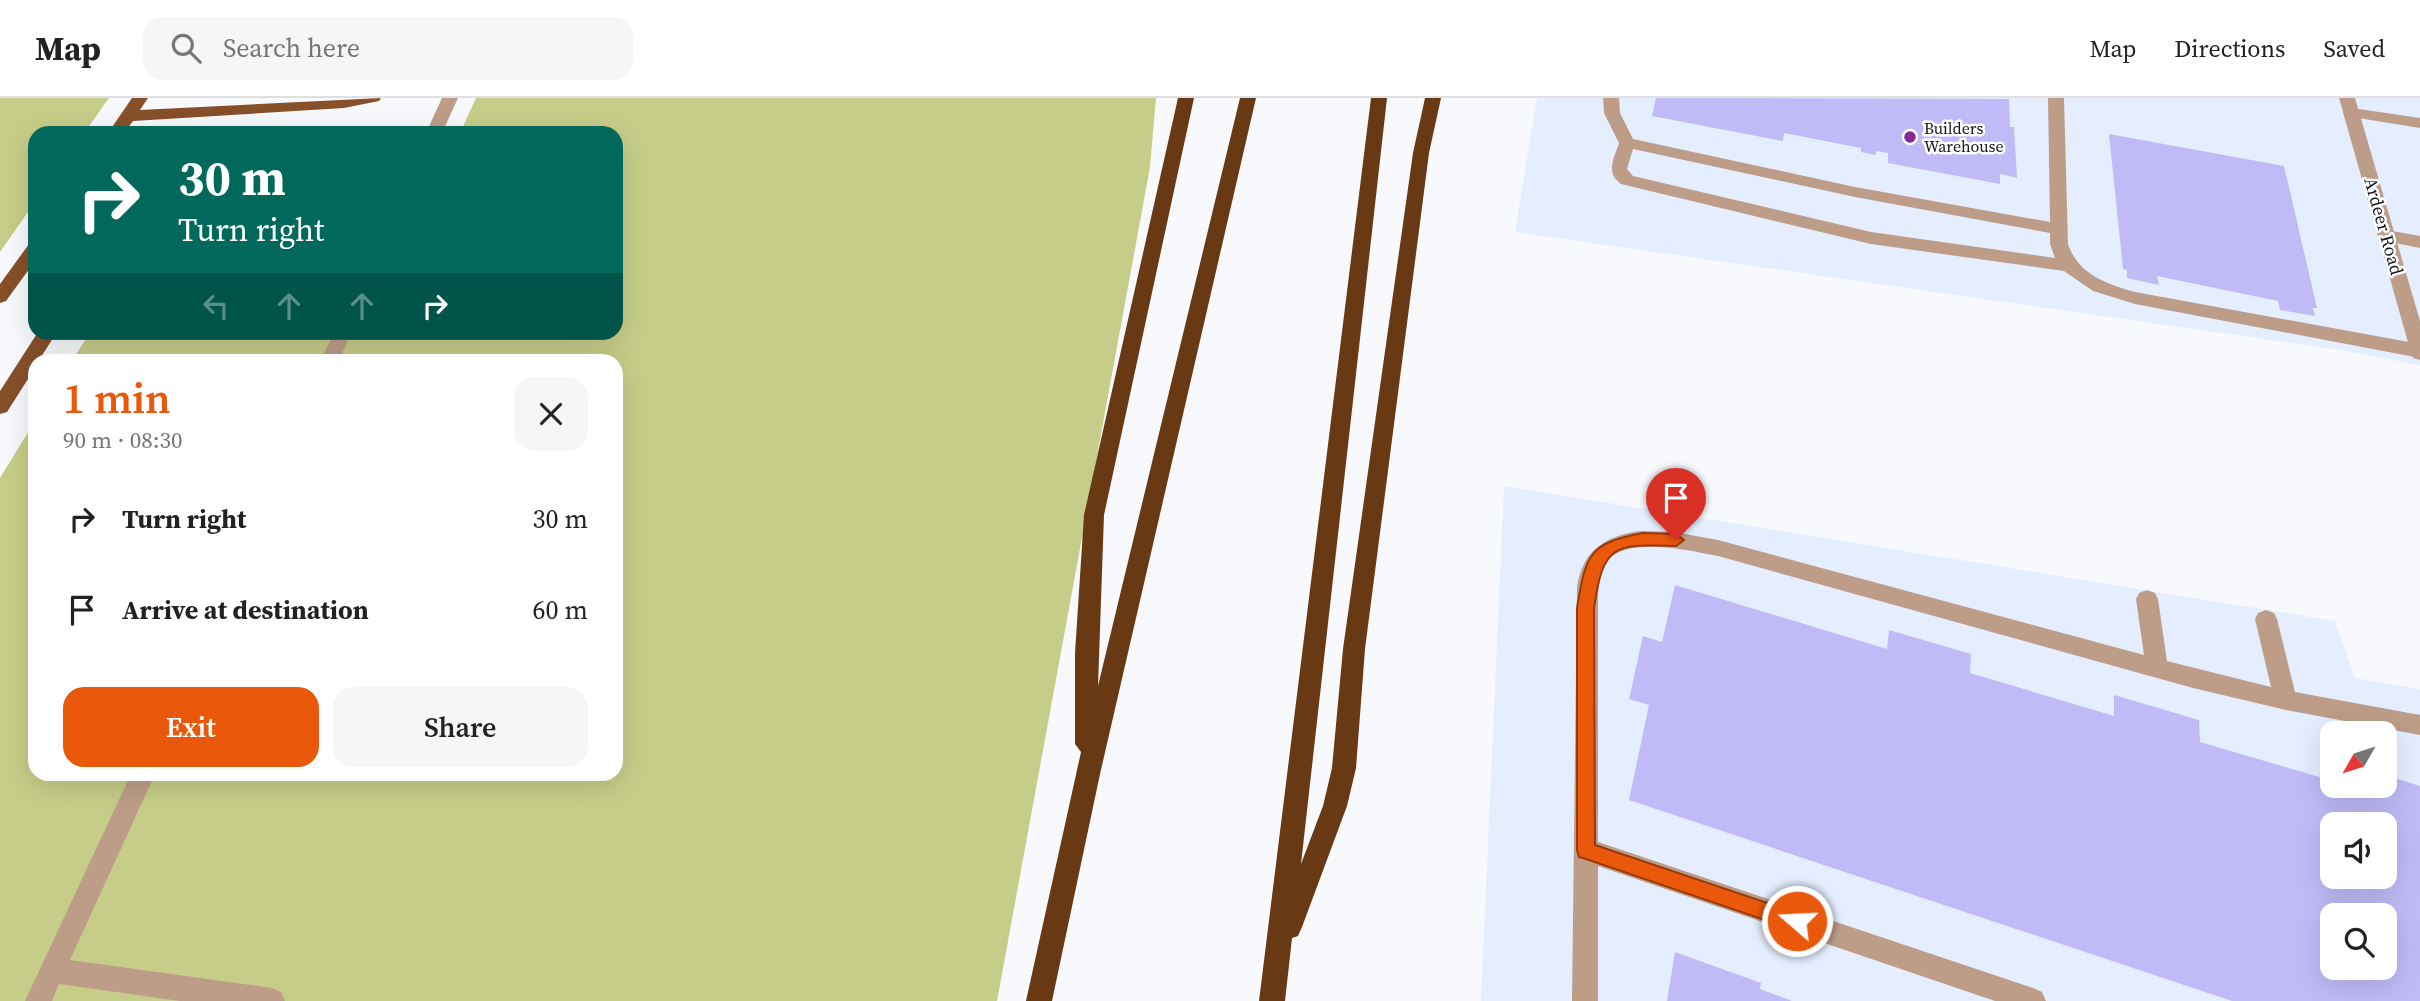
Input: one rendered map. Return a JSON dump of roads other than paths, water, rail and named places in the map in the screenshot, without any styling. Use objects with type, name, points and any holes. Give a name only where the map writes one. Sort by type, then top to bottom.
[{"type":"highway","points":[[1088,774],[1086,653],[1094,515],[1186,98]]},
{"type":"highway","points":[[1039,1001],[1088,774],[1248,98]]},
{"type":"highway","points":[[1272,1001],[1379,98]]},
{"type":"highway","points":[[1278,956],[1335,806],[1344,768],[1354,649],[1421,153],[1433,98]]},
{"type":"main road","points":[[121,126],[140,98]]},
{"type":"main road","points":[[181,126],[199,98]]},
{"type":"main road","points":[[127,116],[344,103],[373,98]]},
{"type":"main road","points":[[0,297],[28,257]]},
{"type":"main road","points":[[0,407],[28,363]]},
{"type":"street","points":[[437,126],[450,98]]},
{"type":"street","points":[[1611,98],[1612,113],[1627,143],[1619,169],[1620,175],[1634,182],[1871,238],[2066,265],[2098,286],[2135,298],[2420,352]]},
{"type":"street","points":[[2056,98],[2059,244],[2066,265]]},
{"type":"street","points":[[2349,105],[2420,123]]},
{"type":"street","name":"Ardeer Road","points":[[2349,105],[2420,352]]},
{"type":"street","points":[[1627,143],[1855,192],[2059,229]]},
{"type":"street","points":[[2387,236],[2420,242]]},
{"type":"street","points":[[1586,1001],[1586,608],[1591,571],[1600,554],[1618,544],[1643,539],[1676,540],[1718,548],[2286,701],[2420,725]]},
{"type":"street","points":[[2147,599],[2157,668]]},
{"type":"street","points":[[2266,619],[2286,701]]},
{"type":"street","points":[[38,1001],[140,781]]},
{"type":"street","points":[[1586,850],[2033,1001]]},
{"type":"street","points":[[52,970],[272,1001]]},
{"type":"place","name":"Builders Warehouse","points":[[1910,137]]}]
